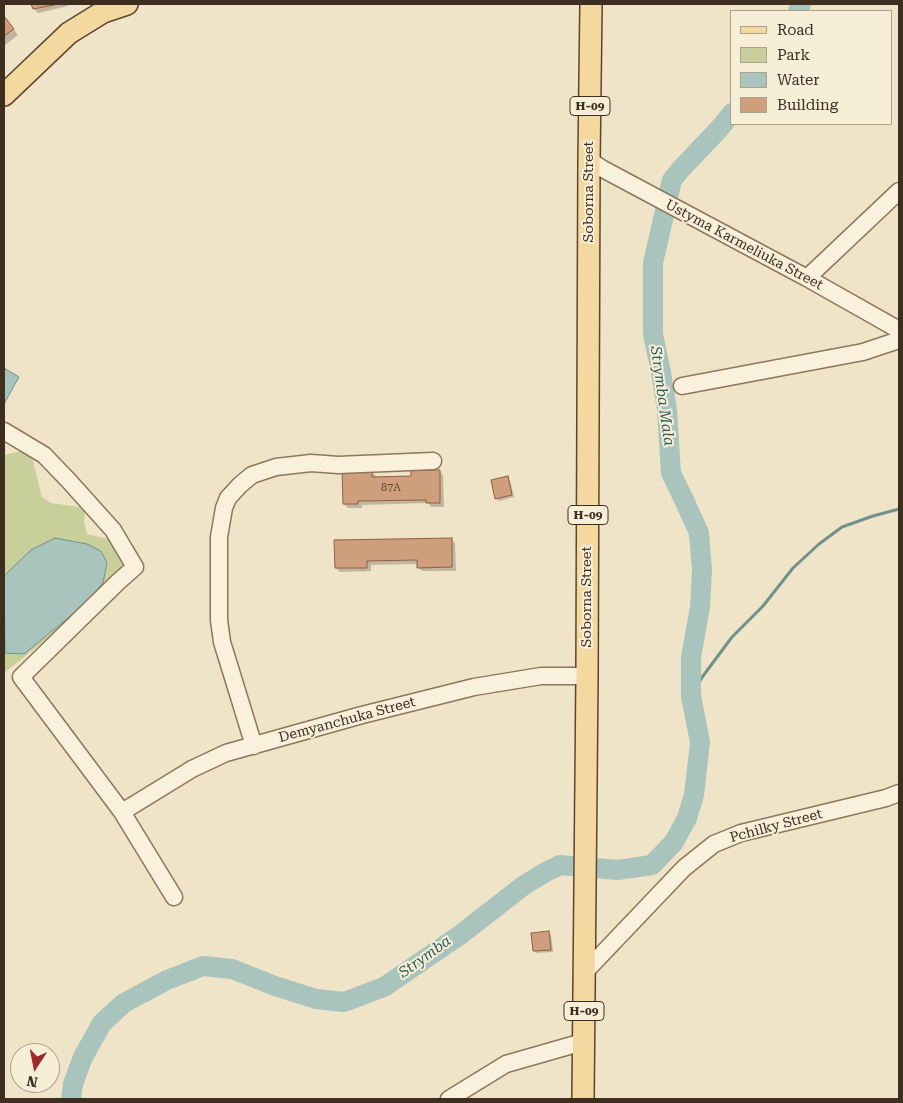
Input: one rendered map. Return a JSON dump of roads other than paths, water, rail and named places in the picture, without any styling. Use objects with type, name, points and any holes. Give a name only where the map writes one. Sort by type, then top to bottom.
[{"type":"main road","points":[[4,95],[69,33],[103,12],[127,4]]},
{"type":"main road","name":"Soborna Street","points":[[583,1099],[591,4]]},
{"type":"street","name":"Ustyma Karmeliuka Street","points":[[589,160],[899,330]]},
{"type":"street","points":[[807,278],[899,191]]},
{"type":"street","points":[[682,386],[863,352],[899,340]]},
{"type":"street","points":[[4,430],[44,455],[69,481],[112,530],[135,567],[21,678],[122,812],[174,897]]},
{"type":"street","points":[[254,746],[222,642],[219,620],[219,537],[224,508],[228,498],[252,475],[276,467],[311,463],[338,465],[433,461]]},
{"type":"street","name":"Demyanchuka Street","points":[[122,812],[192,769],[226,752],[474,687],[541,676],[587,676]]},
{"type":"street","name":"Pchilky Street","points":[[584,973],[684,868],[714,844],[741,833],[886,798],[899,793]]},
{"type":"street","points":[[449,1099],[506,1064],[583,1042]]},
{"type":"water","points":[[4,368],[19,377],[4,404]]},
{"type":"water","points":[[55,538],[87,544],[101,551],[107,563],[103,583],[85,604],[24,654],[5,653],[4,576],[31,550]]},
{"type":"waterway","name":"Strymba Mala","points":[[798,10],[801,4]]},
{"type":"waterway","name":"Strymba","points":[[71,1099],[73,1084],[83,1057],[102,1023],[124,1003],[167,980],[203,966],[232,969],[275,986],[316,999],[344,1002],[384,987],[460,935],[523,886],[560,865],[618,870],[652,865],[674,842],[687,818],[694,795],[700,742],[691,696],[691,657],[700,607],[702,570],[699,533],[671,473],[667,410],[653,334],[653,263],[672,180],[730,115]]},
{"type":"waterway","points":[[691,696],[703,676],[732,637],[763,606],[793,568],[819,544],[842,527],[899,509]]}]
